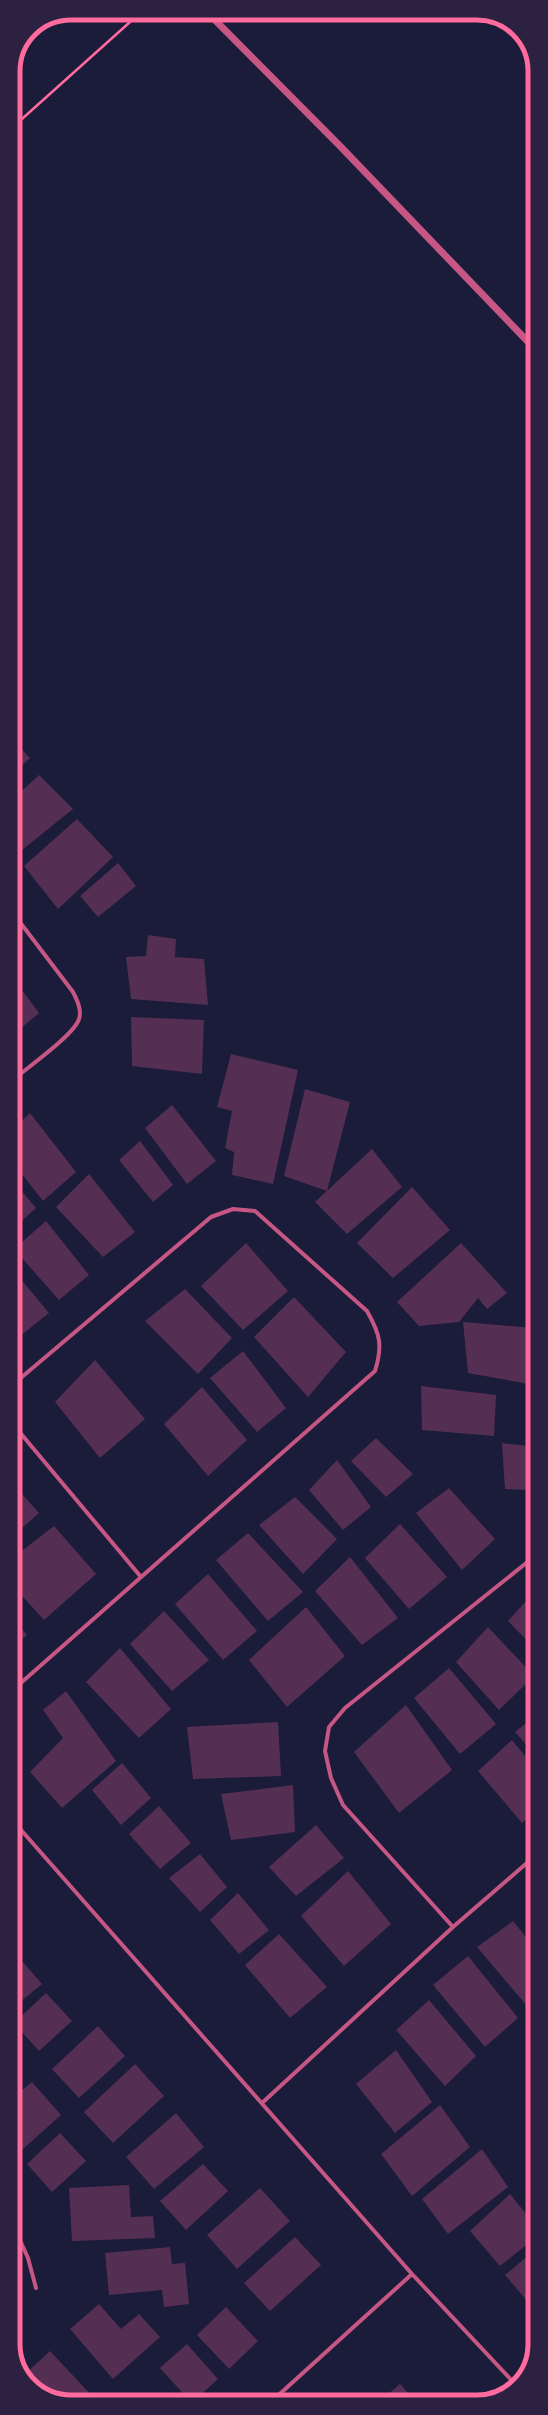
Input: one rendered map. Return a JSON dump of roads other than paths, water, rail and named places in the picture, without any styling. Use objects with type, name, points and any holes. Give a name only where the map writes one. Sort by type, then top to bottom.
[{"type":"street","points":[[215,20],[340,146],[528,342]]},
{"type":"street","points":[[20,922],[73,992],[79,1007],[80,1018],[71,1032],[20,1075]]},
{"type":"street","points":[[20,1379],[210,1217],[233,1210],[255,1211],[367,1312],[379,1332],[380,1355],[375,1371],[20,1684]]},
{"type":"street","points":[[20,1433],[141,1577]]},
{"type":"street","points":[[453,1927],[343,1805],[331,1778],[325,1751],[329,1727],[345,1708],[528,1562]]},
{"type":"street","points":[[20,1829],[412,2274],[512,2381]]},
{"type":"street","points":[[262,2103],[453,1927],[528,1862]]},
{"type":"street","points":[[20,2241],[28,2258],[36,2288]]},
{"type":"street","points":[[279,2395],[412,2274]]}]
